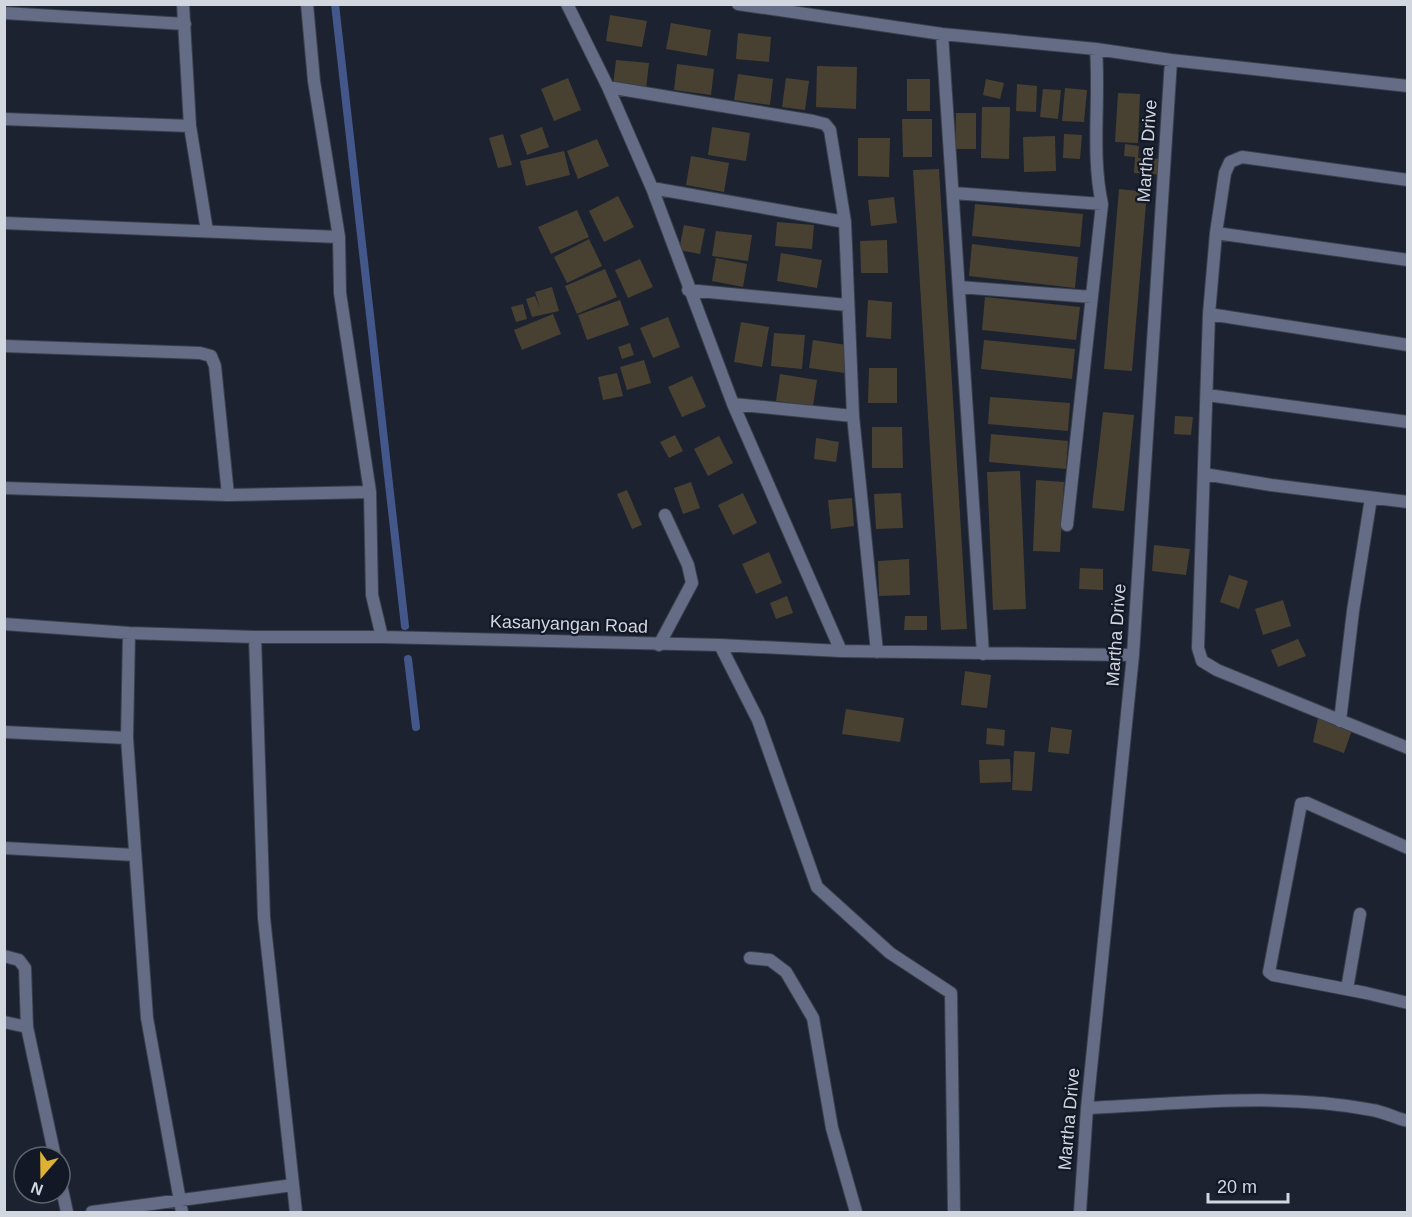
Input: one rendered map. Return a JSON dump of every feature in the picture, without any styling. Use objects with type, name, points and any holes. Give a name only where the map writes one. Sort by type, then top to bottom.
[{"type":"street","points":[[183,4],[190,126],[207,231]]},
{"type":"street","points":[[307,4],[314,81],[339,237],[340,293],[370,492],[372,596],[382,637]]},
{"type":"street","points":[[567,4],[608,87],[652,188],[688,290],[733,404],[841,651]]},
{"type":"street","points":[[738,4],[942,34],[1096,49],[1171,60],[1407,86]]},
{"type":"street","points":[[4,14],[185,24]]},
{"type":"street","points":[[942,34],[983,654]]},
{"type":"street","points":[[1067,525],[1102,204],[1097,180],[1098,75],[1096,49]]},
{"type":"street","name":"Martha Drive","points":[[1080,1212],[1087,1108],[1133,655],[1171,60]]},
{"type":"street","points":[[608,87],[825,124],[830,130],[844,222],[853,416],[877,652]]},
{"type":"street","points":[[4,119],[190,126]]},
{"type":"street","points":[[1407,180],[1242,157],[1230,162],[1225,173],[1216,233],[1209,314],[1198,648],[1202,661],[1217,670],[1407,748]]},
{"type":"street","points":[[652,188],[844,222]]},
{"type":"street","points":[[954,193],[1102,204]]},
{"type":"street","points":[[4,223],[339,237]]},
{"type":"street","points":[[1216,233],[1407,260]]},
{"type":"street","points":[[959,287],[1092,297]]},
{"type":"street","points":[[688,290],[848,305]]},
{"type":"street","points":[[1209,314],[1407,345]]},
{"type":"street","points":[[4,346],[200,353],[211,356],[215,366],[228,495]]},
{"type":"street","points":[[1207,395],[1407,422]]},
{"type":"street","points":[[733,404],[853,416]]},
{"type":"street","points":[[1204,474],[1407,502]]},
{"type":"street","points":[[4,488],[228,495],[370,492]]},
{"type":"street","points":[[1340,720],[1353,611],[1371,498]]},
{"type":"street","points":[[659,645],[692,583],[688,564],[665,515]]},
{"type":"street","name":"Kasanyangan Road","points":[[4,624],[129,633],[255,637],[382,637],[720,645],[877,652],[1133,655]]},
{"type":"street","points":[[129,633],[128,738],[147,1018],[181,1207]]},
{"type":"street","points":[[255,637],[264,918],[296,1212]]},
{"type":"street","points":[[720,645],[758,720],[817,887],[890,953],[951,993],[954,1212]]},
{"type":"street","points":[[4,732],[128,738]]},
{"type":"street","points":[[1407,848],[1307,803],[1301,804],[1269,972],[1274,975],[1407,1003]]},
{"type":"street","points":[[4,848],[135,855]]},
{"type":"street","points":[[1347,989],[1360,914]]},
{"type":"street","points":[[4,956],[19,960],[25,968],[27,1027],[52,1145]]},
{"type":"street","points":[[750,958],[770,960],[786,972],[813,1018],[832,1128],[856,1212]]},
{"type":"street","points":[[4,1022],[27,1027]]},
{"type":"street","points":[[1087,1108],[1267,1100],[1310,1101],[1375,1110],[1407,1121]]},
{"type":"street","points":[[92,1212],[181,1207],[292,1185]]},
{"type":"building","points":[[610,15],[647,21],[642,47],[606,41]]},
{"type":"building","points":[[671,23],[711,30],[707,56],[666,49]]},
{"type":"building","points":[[738,33],[771,37],[769,62],[736,59]]},
{"type":"building","points":[[616,60],[649,63],[646,89],[613,85]]},
{"type":"building","points":[[677,64],[714,69],[711,95],[674,90]]},
{"type":"building","points":[[817,66],[857,67],[856,109],[816,107]]},
{"type":"building","points":[[738,74],[773,79],[770,105],[734,100]]},
{"type":"building","points":[[568,78],[581,110],[554,121],[541,89]]},
{"type":"building","points":[[786,78],[809,81],[805,110],[782,107]]},
{"type":"building","points":[[907,79],[930,79],[930,111],[907,111]]},
{"type":"building","points":[[986,79],[1004,83],[1000,99],[983,95]]},
{"type":"building","points":[[1017,84],[1037,86],[1036,112],[1016,111]]},
{"type":"building","points":[[1065,88],[1087,90],[1084,122],[1062,121]]},
{"type":"building","points":[[1043,89],[1061,90],[1058,119],[1040,117]]},
{"type":"building","points":[[1118,93],[1140,94],[1138,143],[1115,142]]},
{"type":"building","points":[[982,107],[1010,107],[1009,159],[981,158]]},
{"type":"building","points":[[956,113],[976,113],[976,149],[955,149]]},
{"type":"building","points":[[902,119],[932,119],[932,157],[903,157]]},
{"type":"building","points":[[542,127],[549,147],[527,155],[520,135]]},
{"type":"building","points":[[712,127],[750,133],[746,161],[708,155]]},
{"type":"building","points":[[503,134],[512,165],[498,168],[489,138]]},
{"type":"building","points":[[1064,134],[1082,135],[1080,159],[1063,158]]},
{"type":"building","points":[[1055,136],[1056,171],[1024,172],[1023,137]]},
{"type":"building","points":[[858,138],[890,138],[889,177],[858,176]]},
{"type":"building","points":[[597,139],[609,166],[578,179],[567,151]]},
{"type":"building","points":[[1125,144],[1139,146],[1138,158],[1164,159],[1163,175],[1134,173],[1135,157],[1124,156]]},
{"type":"building","points":[[564,151],[570,175],[526,186],[520,161]]},
{"type":"building","points":[[691,156],[729,163],[724,192],[686,185]]},
{"type":"building","points":[[939,169],[967,629],[941,630],[913,170]]},
{"type":"building","points":[[1119,189],[1147,192],[1132,371],[1104,369]]},
{"type":"building","points":[[618,196],[634,227],[604,242],[589,211]]},
{"type":"building","points":[[894,197],[897,223],[871,226],[868,200]]},
{"type":"building","points":[[975,204],[1083,214],[1080,247],[972,236]]},
{"type":"building","points":[[577,210],[589,237],[551,254],[538,227]]},
{"type":"building","points":[[777,222],[814,225],[812,249],[775,246]]},
{"type":"building","points":[[684,225],[705,229],[700,254],[679,250]]},
{"type":"building","points":[[716,231],[752,235],[748,261],[712,256]]},
{"type":"building","points":[[589,239],[602,266],[567,283],[554,257]]},
{"type":"building","points":[[887,240],[888,273],[861,273],[860,241]]},
{"type":"building","points":[[972,244],[1078,257],[1075,288],[969,276]]},
{"type":"building","points":[[781,253],[822,260],[817,288],[777,281]]},
{"type":"building","points":[[716,258],[747,264],[743,287],[712,281]]},
{"type":"building","points":[[640,259],[653,287],[628,298],[615,270]]},
{"type":"building","points":[[605,269],[617,297],[577,314],[565,286]]},
{"type":"building","points":[[552,287],[559,311],[532,317],[526,299],[535,296],[540,308],[535,292]]},
{"type":"building","points":[[985,297],[1080,307],[1076,340],[982,330]]},
{"type":"building","points":[[620,300],[629,325],[587,340],[578,315]]},
{"type":"building","points":[[868,300],[892,302],[891,339],[866,337]]},
{"type":"building","points":[[523,304],[527,319],[516,322],[511,307]]},
{"type":"building","points":[[553,314],[561,334],[522,350],[514,330]]},
{"type":"building","points":[[668,317],[680,347],[653,358],[640,328]]},
{"type":"building","points":[[741,322],[769,327],[762,367],[734,362]]},
{"type":"building","points":[[774,333],[805,335],[802,369],[771,366]]},
{"type":"building","points":[[813,340],[847,345],[844,373],[809,368]]},
{"type":"building","points":[[984,340],[1075,349],[1072,379],[981,369]]},
{"type":"building","points":[[630,343],[634,355],[622,359],[618,347]]},
{"type":"building","points":[[644,360],[651,383],[627,390],[620,367]]},
{"type":"building","points":[[869,368],[897,368],[897,403],[868,403]]},
{"type":"building","points":[[617,373],[623,396],[603,400],[598,377]]},
{"type":"building","points":[[780,374],[817,380],[813,406],[776,401]]},
{"type":"building","points":[[692,376],[706,407],[682,417],[668,387]]},
{"type":"building","points":[[990,397],[1070,403],[1068,431],[988,424]]},
{"type":"building","points":[[1103,412],[1134,415],[1124,511],[1092,508]]},
{"type":"building","points":[[1175,416],[1193,417],[1191,435],[1174,434]]},
{"type":"building","points":[[872,427],[902,427],[903,468],[872,468]]},
{"type":"building","points":[[991,434],[1068,441],[1066,469],[989,462]]},
{"type":"building","points":[[675,435],[683,451],[669,458],[660,442]]},
{"type":"building","points":[[719,436],[733,463],[708,476],[694,449]]},
{"type":"building","points":[[816,438],[839,442],[836,462],[814,459]]},
{"type":"building","points":[[1020,471],[1026,609],[993,610],[987,472]]},
{"type":"building","points":[[1036,480],[1064,482],[1060,552],[1033,551]]},
{"type":"building","points":[[691,482],[700,508],[683,514],[674,488]]},
{"type":"building","points":[[627,490],[642,525],[632,529],[617,494]]},
{"type":"building","points":[[743,493],[757,523],[733,535],[718,505]]},
{"type":"building","points":[[901,493],[903,528],[876,529],[874,494]]},
{"type":"building","points":[[852,498],[854,526],[831,529],[828,500]]},
{"type":"building","points":[[1154,545],[1190,549],[1186,575],[1152,571]]},
{"type":"building","points":[[769,552],[782,583],[756,594],[742,564]]},
{"type":"building","points":[[909,559],[910,595],[879,596],[878,561]]},
{"type":"building","points":[[1080,568],[1103,569],[1103,590],[1079,589]]},
{"type":"building","points":[[1229,575],[1248,581],[1239,609],[1220,602]]},
{"type":"building","points":[[787,596],[793,613],[776,619],[770,603]]},
{"type":"building","points":[[1283,600],[1291,626],[1263,635],[1255,609]]},
{"type":"building","points":[[905,616],[927,616],[927,630],[904,630]]},
{"type":"building","points":[[1298,639],[1306,656],[1278,667],[1271,650]]},
{"type":"building","points":[[965,671],[991,675],[987,708],[961,705]]},
{"type":"building","points":[[846,709],[904,718],[900,742],[842,734]]},
{"type":"building","points":[[1318,718],[1352,730],[1344,753],[1313,742]]},
{"type":"building","points":[[1051,727],[1072,730],[1069,754],[1048,752]]},
{"type":"building","points":[[987,728],[1005,730],[1004,746],[986,744]]},
{"type":"building","points":[[1014,751],[1035,752],[1032,791],[1012,790]]},
{"type":"building","points":[[1010,759],[1011,782],[980,783],[979,760]]},
{"type":"waterway","points":[[335,4],[405,626]]},
{"type":"waterway","points":[[408,659],[416,727]]}]
